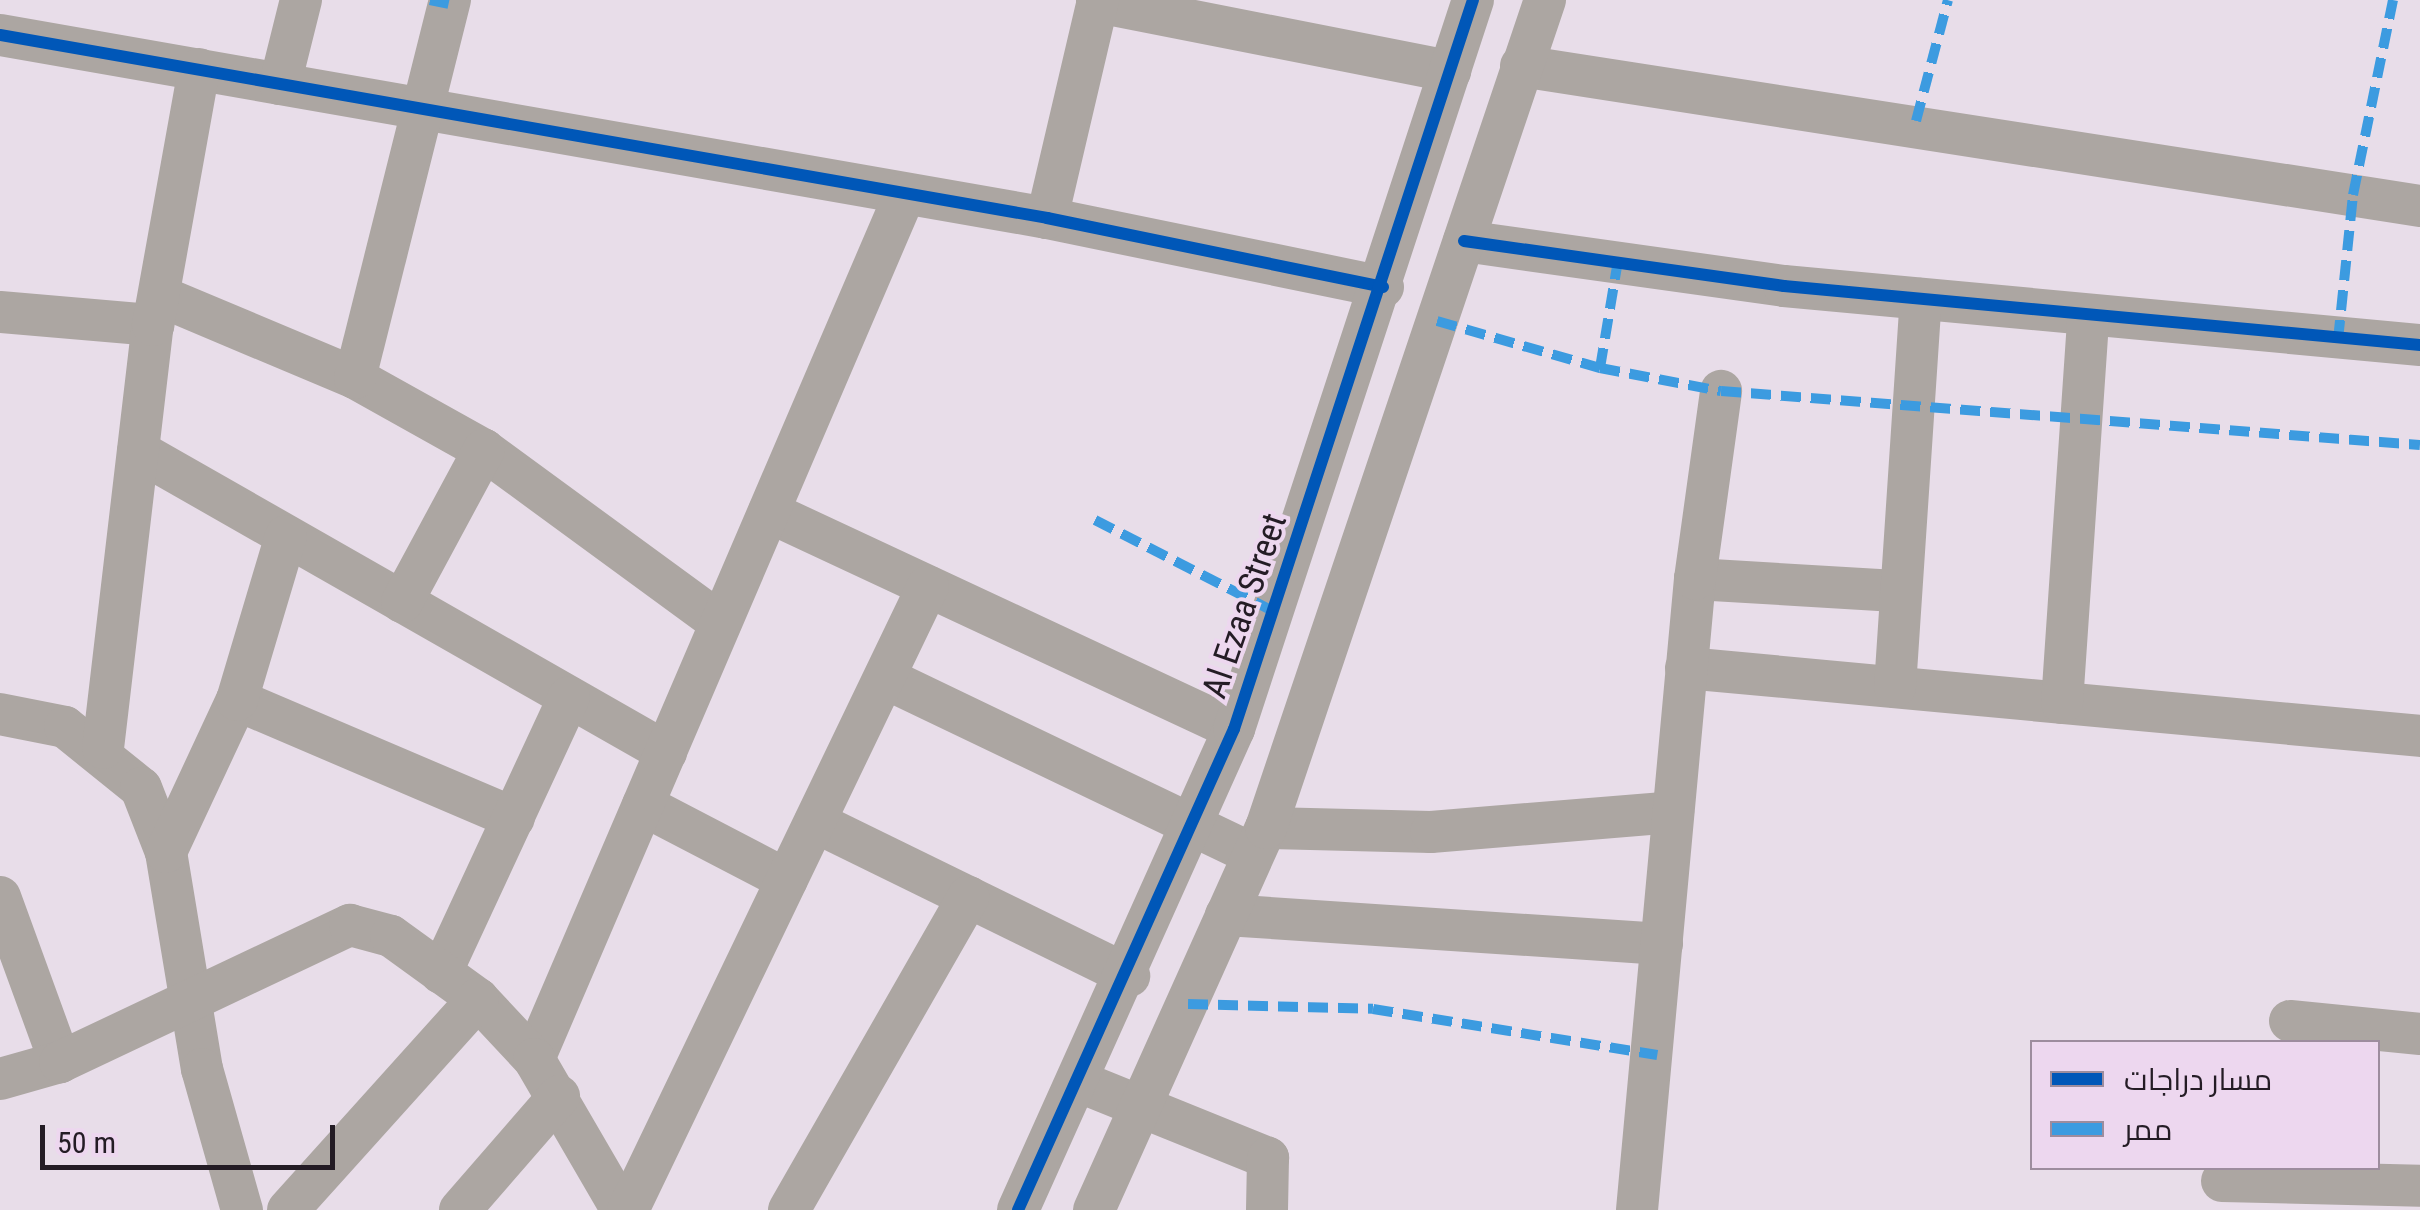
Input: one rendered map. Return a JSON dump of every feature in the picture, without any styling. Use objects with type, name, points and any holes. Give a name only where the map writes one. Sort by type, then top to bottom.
[{"type":"street","points":[[280,84],[300,0]]},
{"type":"street","points":[[355,378],[426,109],[450,0]]},
{"type":"street","name":"Al Ezaa Street","points":[[1018,1210],[1130,976],[1190,824],[1234,729],[1473,0]]},
{"type":"street","points":[[1094,1210],[1259,841],[1545,0]]},
{"type":"street","points":[[1048,218],[1098,1],[1450,71]]},
{"type":"street","points":[[0,35],[1048,218],[1382,287]]},
{"type":"street","points":[[1521,66],[2420,206]]},
{"type":"street","points":[[103,748],[156,310],[199,70]]},
{"type":"street","points":[[534,1059],[905,194]]},
{"type":"street","points":[[1464,241],[1921,299],[2420,345]]},
{"type":"street","points":[[1895,687],[1896,591],[1921,299]]},
{"type":"street","points":[[0,312],[156,310],[355,378],[484,450],[720,623]]},
{"type":"street","points":[[2062,703],[2088,317]]},
{"type":"street","points":[[1636,1210],[1694,579],[1721,391]]},
{"type":"street","points":[[402,602],[484,450]]},
{"type":"street","points":[[138,451],[666,752]]},
{"type":"street","points":[[769,512],[1234,729]]},
{"type":"street","points":[[166,852],[237,700],[286,536]]},
{"type":"street","points":[[1694,579],[1896,591]]},
{"type":"street","points":[[625,1210],[928,586]]},
{"type":"street","points":[[1686,668],[2420,736]]},
{"type":"street","points":[[884,678],[1190,824],[1259,841],[1431,832],[1673,812]]},
{"type":"street","points":[[442,974],[568,697]]},
{"type":"street","points":[[237,700],[514,818]]},
{"type":"street","points":[[0,714],[65,727],[103,748],[142,788],[166,852],[190,1002],[242,1210]]},
{"type":"street","points":[[643,805],[787,880]]},
{"type":"street","points":[[815,822],[1130,976]]},
{"type":"street","points":[[0,897],[60,1062]]},
{"type":"street","points":[[789,1210],[968,897]]},
{"type":"street","points":[[1226,915],[1662,944]]},
{"type":"street","points":[[0,1079],[60,1062],[190,1002],[288,947],[350,925],[391,936],[478,999],[534,1059],[625,1210]]},
{"type":"street","points":[[288,1210],[478,999]]},
{"type":"street","points":[[2290,1021],[2420,1034]]},
{"type":"street","points":[[1080,1082],[1137,1109],[1268,1158],[1267,1210]]},
{"type":"street","points":[[460,1210],[559,1096]]},
{"type":"street","points":[[2222,1181],[2420,1186]]},
{"type":"marked path","points":[[430,0],[449,4]]},
{"type":"marked path","points":[[1916,121],[1948,0]]},
{"type":"marked path","points":[[2338,340],[2353,195],[2393,0]]},
{"type":"marked path","points":[[1600,368],[1617,266]]},
{"type":"marked path","points":[[1437,321],[1600,368],[1721,391],[2420,445]]},
{"type":"marked path","points":[[1095,520],[1277,613]]},
{"type":"marked path","points":[[1188,1004],[1373,1009],[1657,1055]]},
{"type":"cycle path","points":[[1018,1210],[1234,729],[1473,0]]},
{"type":"cycle path","points":[[0,35],[1047,218],[1383,287]]},
{"type":"cycle path","points":[[1464,241],[1784,286],[2420,345]]}]
